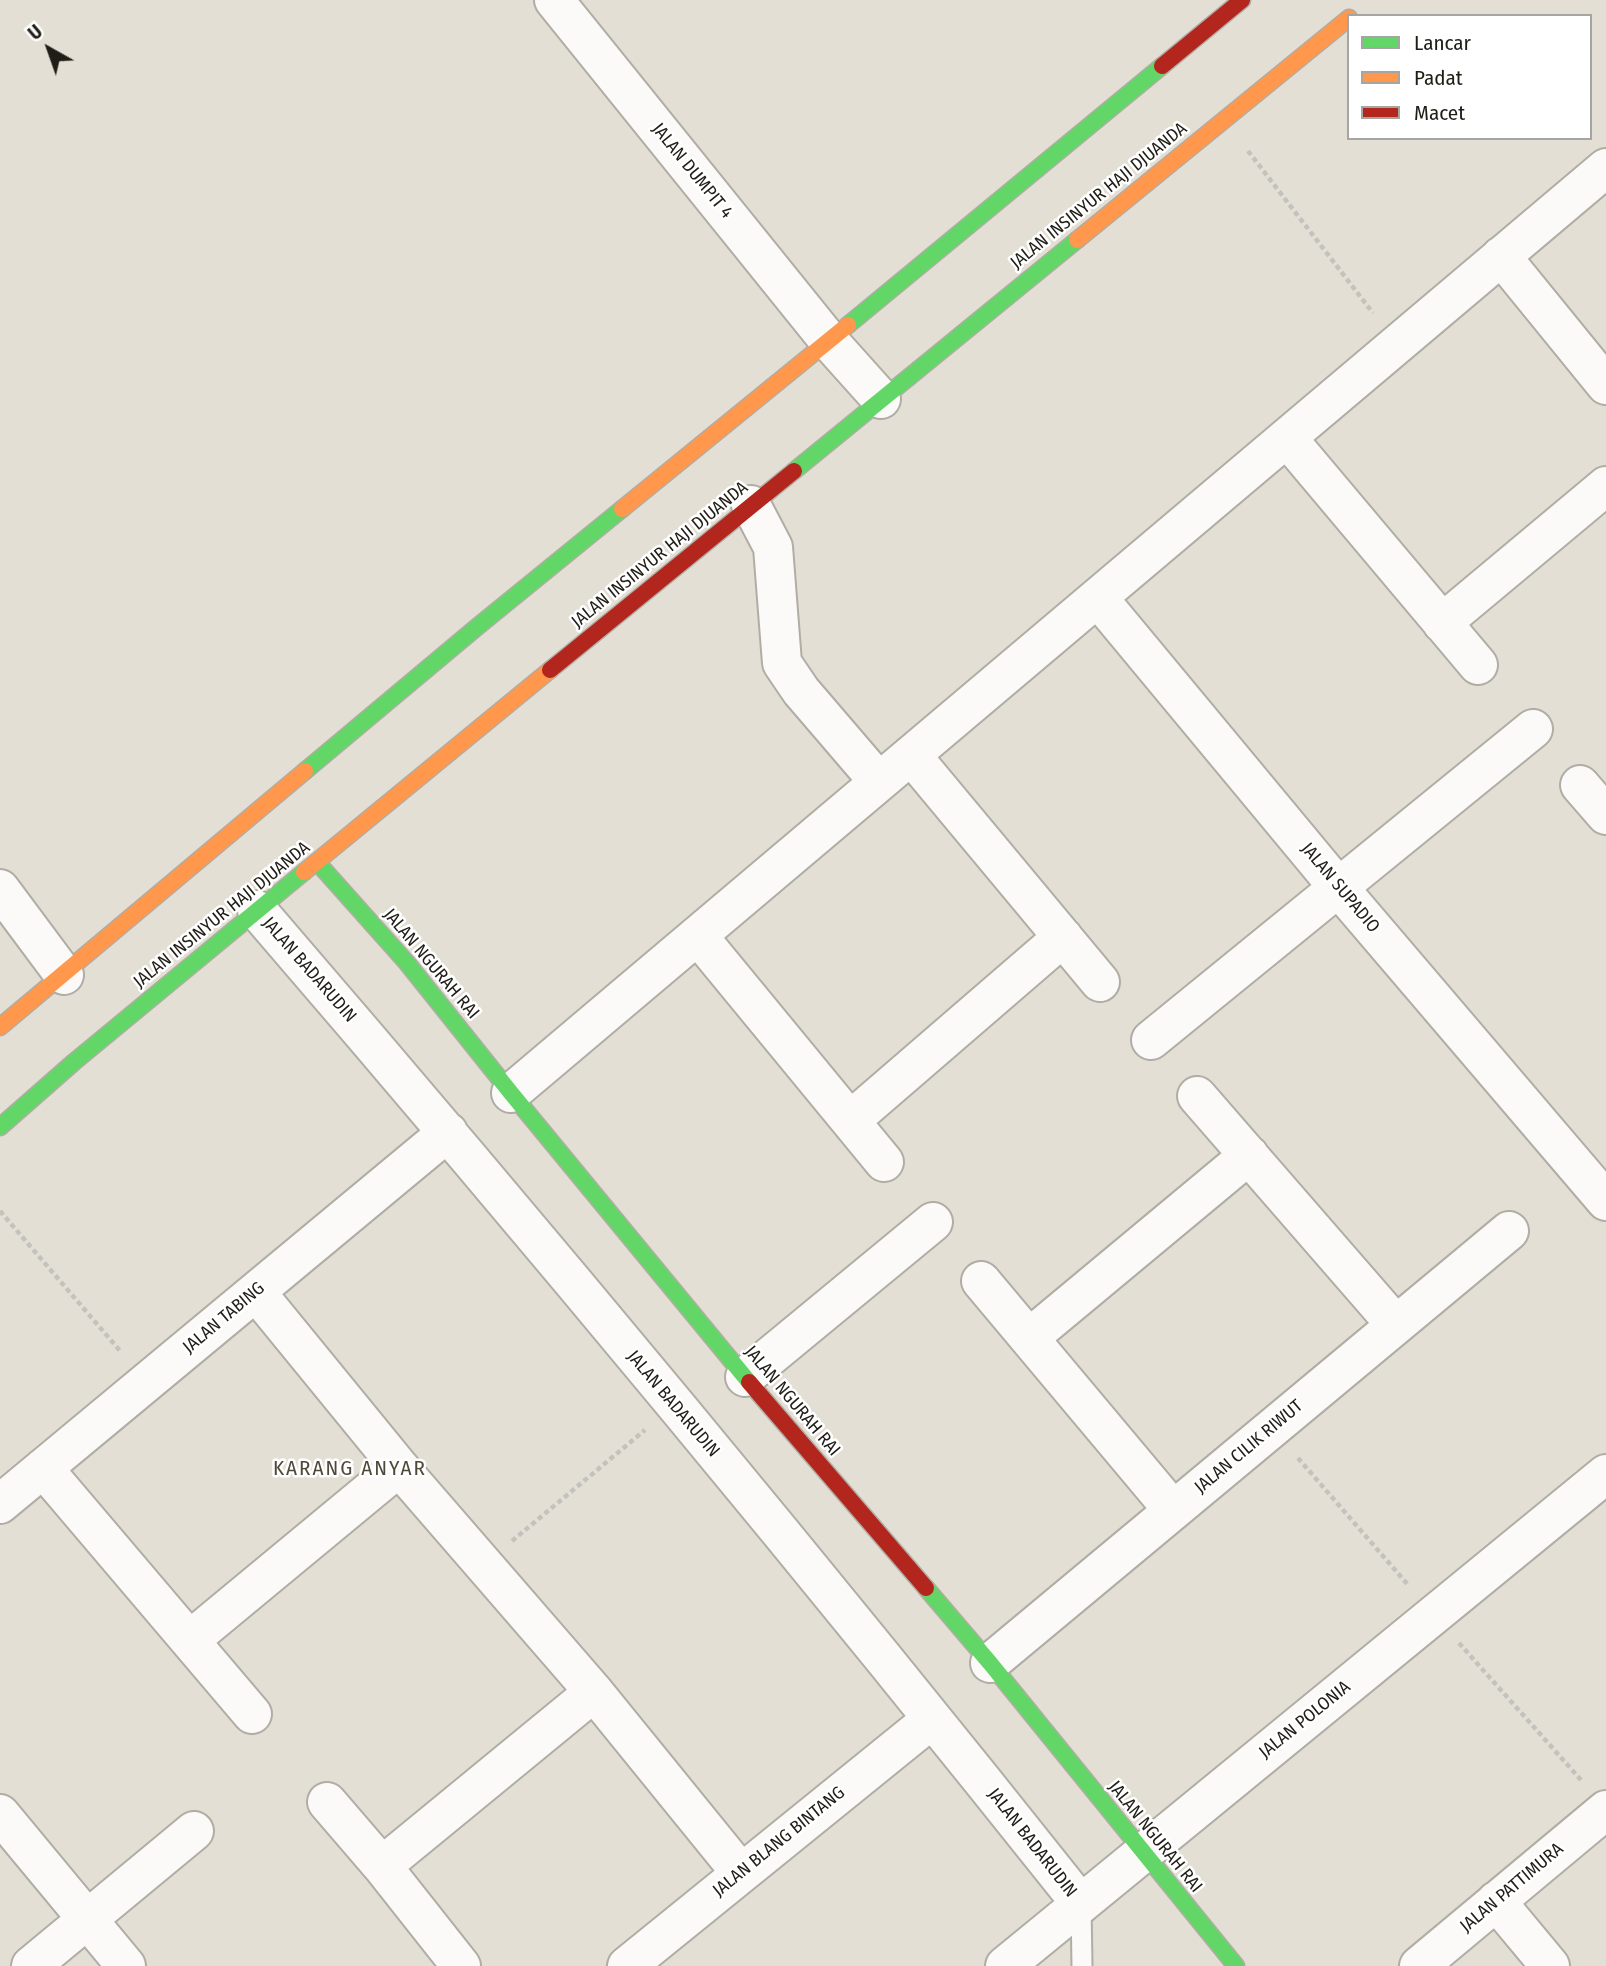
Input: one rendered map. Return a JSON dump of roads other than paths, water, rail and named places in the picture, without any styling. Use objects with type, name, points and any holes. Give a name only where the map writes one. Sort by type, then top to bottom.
[{"type":"main road","points":[[0,1027],[467,635],[1242,0]]},
{"type":"main road","name":"JALAN INSINYUR HAJI DJUANDA","points":[[0,1127],[257,910],[1347,20]]},
{"type":"main road","name":"JALAN NGURAH RAI","points":[[317,862],[407,963],[746,1377],[990,1663],[1236,1966]]},
{"type":"street","name":"JALAN DUMPIT 4","points":[[554,0],[829,341],[881,399]]},
{"type":"street","points":[[511,1093],[1606,168]]},
{"type":"street","points":[[1501,257],[1606,385]]},
{"type":"street","points":[[1287,438],[1478,665]]},
{"type":"street","points":[[1442,624],[1606,486]]},
{"type":"street","points":[[751,506],[774,547],[782,663],[801,691],[878,782]]},
{"type":"street","name":"JALAN SUPADIO","points":[[1098,598],[1338,887],[1599,1178]]},
{"type":"street","points":[[1151,1040],[1533,729]]},
{"type":"street","points":[[911,755],[1100,982]]},
{"type":"street","points":[[1580,785],[1606,815]]},
{"type":"street","points":[[0,889],[64,975]]},
{"type":"street","name":"JALAN BADARUDIN","points":[[257,910],[448,1132],[675,1405],[959,1750],[1081,1904]]},
{"type":"street","points":[[698,936],[884,1162]]},
{"type":"street","points":[[851,1120],[1063,937]]},
{"type":"street","points":[[1197,1096],[1396,1325]]},
{"type":"street","name":"JALAN TABING","points":[[0,1504],[448,1132]]},
{"type":"street","points":[[1029,1338],[1249,1156]]},
{"type":"street","points":[[746,1377],[933,1222]]},
{"type":"street","name":"JALAN CILIK RIWUT","points":[[990,1663],[1509,1231]]},
{"type":"street","points":[[981,1281],[1173,1510]]},
{"type":"street","points":[[256,1292],[399,1467],[594,1692],[741,1873]]},
{"type":"street","points":[[190,1640],[399,1467]]},
{"type":"street","points":[[43,1468],[252,1714]]},
{"type":"street","name":"JALAN POLONIA","points":[[1005,1966],[1606,1474]]},
{"type":"street","points":[[382,1866],[594,1692]]},
{"type":"street","name":"JALAN BLANG BINTANG","points":[[627,1966],[932,1719]]},
{"type":"street","points":[[327,1802],[461,1966]]},
{"type":"street","name":"JALAN PATTIMURA","points":[[1419,1966],[1606,1810]]},
{"type":"street","points":[[0,1814],[126,1966]]},
{"type":"street","points":[[31,1966],[194,1831]]},
{"type":"street","points":[[1496,1901],[1550,1966]]},
{"type":"lane","points":[[1081,1904],[1082,1966]]},
{"type":"district","name":"KARANG ANYAR","points":[[350,1469]]}]
